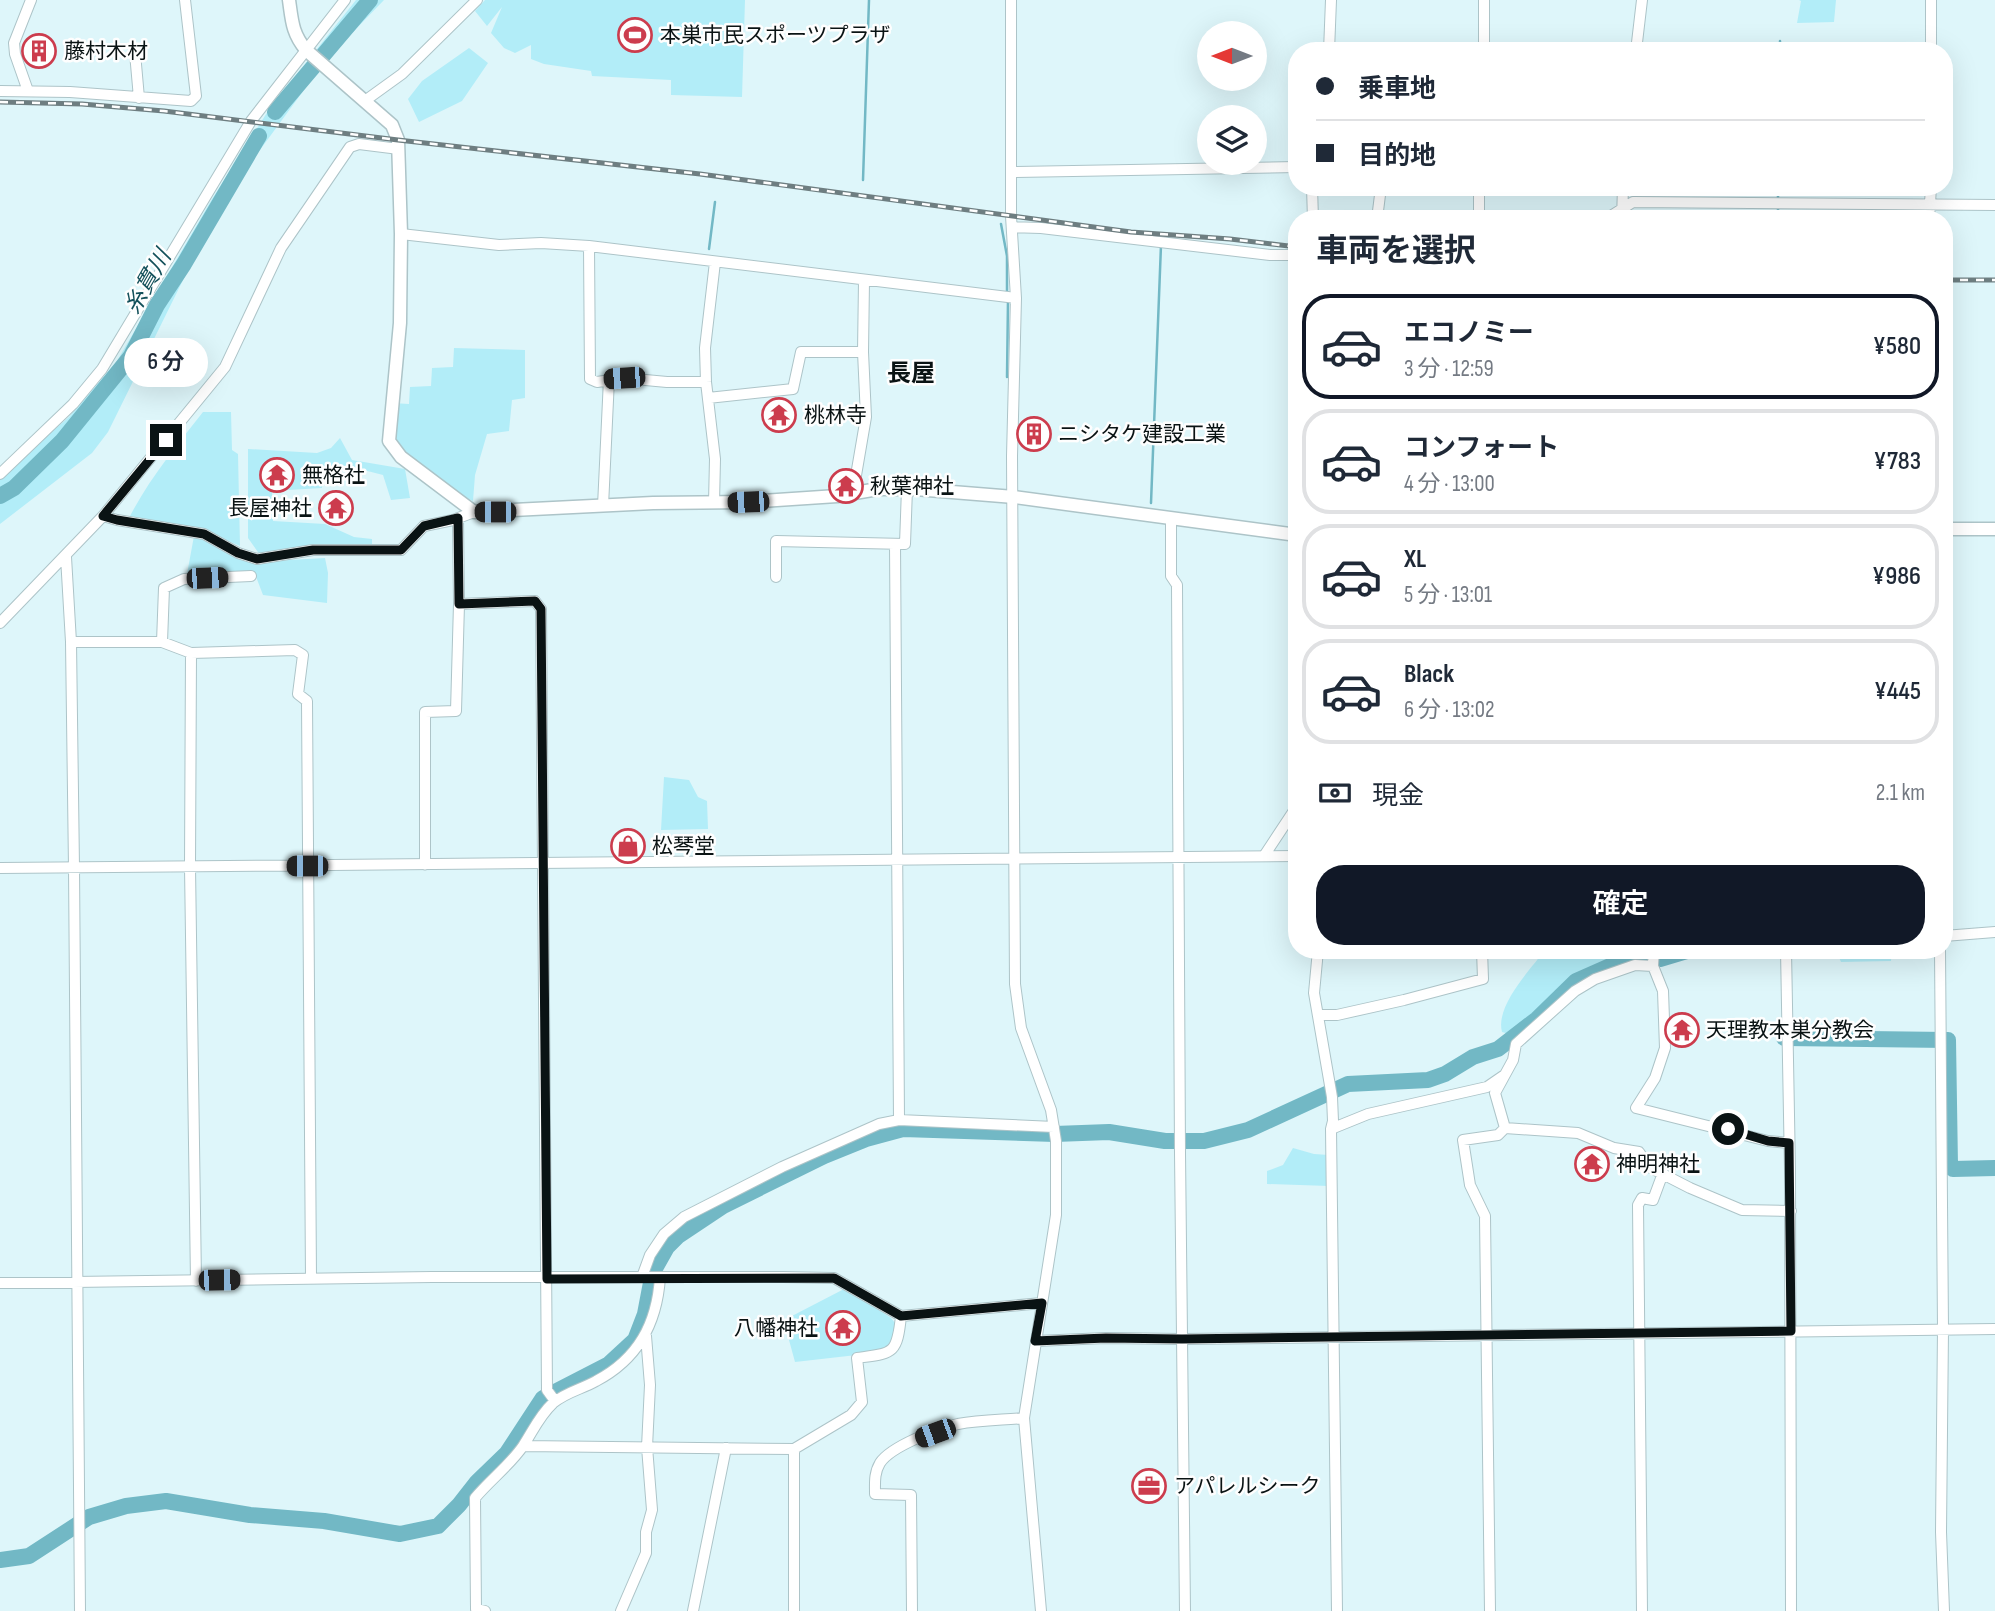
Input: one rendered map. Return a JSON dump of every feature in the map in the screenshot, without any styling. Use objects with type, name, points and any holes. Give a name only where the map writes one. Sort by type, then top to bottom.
[{"type":"main road","points":[[289,0],[294,33],[308,52],[392,125],[399,149],[400,323],[389,441],[401,457],[474,512],[714,503],[907,489],[1014,497],[1288,534]]},
{"type":"main road","points":[[1953,529],[1995,529]]},
{"type":"street","points":[[28,91],[15,54],[15,43],[31,0]]},
{"type":"street","points":[[0,91],[191,101],[196,96],[185,0]]},
{"type":"street","points":[[0,474],[73,404],[102,369],[251,121],[308,52],[345,0]]},
{"type":"street","points":[[366,100],[402,74],[477,0]]},
{"type":"street","points":[[1011,0],[1011,172],[1016,298],[1012,419],[1017,1008],[1021,1028],[1051,1110],[1056,1141],[1056,1215],[1024,1418],[1041,1611]]},
{"type":"street","points":[[1329,42],[1331,0]]},
{"type":"street","points":[[1484,0],[1484,42]]},
{"type":"street","points":[[1637,42],[1642,0]]},
{"type":"street","points":[[1931,0],[1931,42]]},
{"type":"street","points":[[135,53],[139,98]]},
{"type":"street","points":[[0,623],[103,516],[225,368],[281,248],[350,147],[359,144],[399,149]]},
{"type":"street","points":[[1011,172],[1288,167]]},
{"type":"street","points":[[1622,207],[1623,196]]},
{"type":"street","points":[[1930,210],[1931,196]]},
{"type":"street","points":[[1618,210],[1633,202],[1995,205]]},
{"type":"street","points":[[1012,227],[1288,255]]},
{"type":"street","points":[[401,234],[499,245],[541,243],[589,246],[1016,298]]},
{"type":"street","points":[[589,246],[590,379],[597,382],[624,378],[667,383],[706,382]]},
{"type":"street","points":[[714,503],[715,459],[705,348],[715,262]]},
{"type":"street","points":[[853,493],[866,416],[864,281]]},
{"type":"street","points":[[708,398],[793,389],[801,352],[863,352]]},
{"type":"street","points":[[603,506],[609,379]]},
{"type":"street","points":[[776,576],[776,541],[905,544],[907,489]]},
{"type":"street","points":[[103,516],[204,534],[238,553],[257,559],[313,550],[401,550],[424,526],[474,512]]},
{"type":"street","points":[[425,865],[425,712],[456,711],[458,518]]},
{"type":"street","points":[[1171,519],[1171,576],[1177,585],[1185,1611]]},
{"type":"street","points":[[895,544],[899,1120]]},
{"type":"street","points":[[66,556],[71,642],[74,868],[80,1611]]},
{"type":"street","points":[[162,642],[164,587],[184,579],[251,576]]},
{"type":"street","points":[[459,604],[535,601],[541,609],[547,1279],[552,1396]]},
{"type":"street","points":[[71,642],[162,642],[191,653],[295,650],[303,655],[298,694],[307,701],[312,1279]]},
{"type":"street","points":[[191,653],[190,867],[196,1281]]},
{"type":"street","points":[[1264,856],[1288,820]]},
{"type":"street","points":[[0,868],[1288,856]]},
{"type":"street","points":[[1953,935],[1995,932]]},
{"type":"street","points":[[1317,959],[1314,993],[1334,1121],[1331,1129],[1337,1611]]},
{"type":"street","points":[[1318,1015],[1336,1015],[1483,979],[1482,959]]},
{"type":"street","points":[[1653,959],[1653,966],[1663,992],[1665,1048],[1655,1078],[1636,1108],[1768,1141],[1789,1143]]},
{"type":"street","points":[[1786,959],[1791,1211],[1791,1611]]},
{"type":"street","points":[[1940,959],[1943,1329],[1941,1532],[1944,1611]]},
{"type":"street","points":[[1505,1128],[1495,1093],[1513,1060],[1516,1044],[1575,991],[1595,979],[1635,965],[1653,966]]},
{"type":"street","points":[[1331,1129],[1368,1114],[1487,1087],[1503,1076]]},
{"type":"street","points":[[642,1277],[650,1255],[664,1234],[684,1217],[782,1167],[879,1124],[899,1120],[1054,1127]]},
{"type":"street","points":[[1490,1611],[1485,1216],[1470,1185],[1463,1140],[1498,1135],[1505,1128],[1578,1133],[1614,1148],[1639,1152],[1649,1167],[1742,1210],[1791,1211]]},
{"type":"street","points":[[1642,1611],[1638,1205],[1642,1198],[1653,1200],[1662,1173]]},
{"type":"street","points":[[0,1283],[642,1277],[834,1278],[901,1316],[1042,1303]]},
{"type":"street","points":[[485,1611],[476,1609],[475,1498],[523,1446],[552,1396],[618,1369],[635,1352],[646,1336],[654,1316],[660,1277]]},
{"type":"street","points":[[523,1446],[794,1449],[852,1415],[862,1402],[857,1358],[887,1354],[894,1348],[899,1337],[901,1316]]},
{"type":"street","points":[[1035,1341],[1106,1338],[1995,1329]]},
{"type":"street","points":[[621,1611],[646,1553],[646,1532],[652,1510],[647,1447],[650,1385],[646,1336]]},
{"type":"street","points":[[912,1611],[911,1494],[875,1494],[876,1472],[882,1460],[893,1450],[957,1424],[1024,1418]]},
{"type":"street","points":[[693,1611],[726,1448]]},
{"type":"street","points":[[794,1449],[794,1611]]},
{"type":"shaded area","points":[[356,0],[384,0],[326,60],[257,154],[188,270],[108,432],[92,453],[0,524],[0,477],[69,417],[117,361],[212,199],[270,108]]},
{"type":"shaded area","name":"本巣市民スポーツプラザ","points":[[485,0],[745,0],[742,97],[671,95],[671,80],[592,76],[591,71],[544,64],[531,59],[531,45],[515,53],[504,48],[491,33],[502,7],[487,26],[475,11]]},
{"type":"shaded area","points":[[1799,0],[1836,0],[1834,22],[1797,23]]},
{"type":"shaded area","points":[[469,48],[488,63],[462,101],[419,122],[408,99],[422,81]]},
{"type":"shaded area","points":[[454,348],[525,350],[525,398],[512,400],[509,431],[487,434],[475,475],[473,501],[453,492],[397,446],[393,439],[393,403],[409,404],[410,387],[431,386],[432,368],[453,367]]},
{"type":"shaded area","points":[[203,412],[231,412],[232,450],[238,454],[240,546],[207,532],[130,516],[155,475]]},
{"type":"shaded area","points":[[340,438],[352,460],[405,469],[410,498],[391,500],[383,475],[336,466],[335,473],[322,473],[322,488],[272,491],[273,521],[325,524],[354,537],[372,539],[372,546],[260,555],[248,538],[248,449],[317,453],[331,448]]},
{"type":"shaded area","points":[[194,536],[204,537],[253,562],[325,558],[328,573],[327,603],[263,595],[255,574],[187,574]]},
{"type":"shaded area","points":[[664,777],[689,780],[698,797],[707,801],[708,829],[661,830]]},
{"type":"shaded area","points":[[1538,959],[1617,959],[1569,983],[1530,1022],[1509,1034],[1502,1032],[1504,1011],[1523,978]]},
{"type":"shaded area","points":[[1840,959],[1891,959],[1891,961],[1841,962]]},
{"type":"shaded area","points":[[1293,1148],[1329,1155],[1329,1186],[1267,1184],[1267,1171],[1283,1165]]},
{"type":"shaded area","points":[[846,1288],[891,1318],[895,1323],[894,1341],[883,1352],[795,1362],[786,1329],[790,1317]]},
{"type":"waterway","name":"糸貫川","points":[[275,112],[370,0]]},
{"type":"waterway","points":[[863,180],[869,0]]},
{"type":"waterway","name":"糸貫川","points":[[0,496],[14,488],[62,441],[131,356],[157,305],[259,136]]},
{"type":"waterway","points":[[1778,196],[1778,210]]},
{"type":"waterway","points":[[709,249],[715,202]]},
{"type":"waterway","points":[[1001,224],[1007,256],[1007,293]]},
{"type":"waterway","points":[[1151,503],[1161,245]]},
{"type":"waterway","points":[[1007,377],[1008,300]]},
{"type":"waterway","points":[[0,1560],[29,1556],[89,1517],[126,1506],[166,1501],[250,1515],[324,1521],[400,1534],[438,1526],[507,1453],[543,1398],[609,1364],[635,1340],[645,1314],[653,1272],[667,1247],[678,1236],[723,1206],[824,1156],[866,1139],[903,1129],[1055,1134],[1109,1132],[1165,1141],[1204,1141],[1248,1130],[1348,1084],[1428,1080],[1445,1074],[1473,1057],[1498,1049],[1537,1019],[1576,981],[1630,959]]},
{"type":"waterway","points":[[1784,1026],[1784,1038],[1948,1040],[1950,1166],[1953,1169],[1995,1168]]},
{"type":"railway","points":[[0,102],[82,104],[164,111],[700,174],[1131,232],[1288,246]]},
{"type":"railway","points":[[1953,280],[1995,280]]},
{"type":"place","name":"本巣市民スポーツプラザ","points":[[635,35]]},
{"type":"place","name":"藤村木材","points":[[39,51]]},
{"type":"place","name":"桃林寺","points":[[779,415]]},
{"type":"place","name":"ニシタケ建設工業","points":[[1034,434]]},
{"type":"place","name":"無格社","points":[[277,475]]},
{"type":"place","name":"秋葉神社","points":[[846,486]]},
{"type":"place","name":"長屋神社","points":[[336,508]]},
{"type":"place","name":"松琴堂","points":[[628,846]]},
{"type":"place","name":"天理教本巣分教会","points":[[1682,1030]]},
{"type":"place","name":"神明神社","points":[[1592,1164]]},
{"type":"place","name":"八幡神社","points":[[843,1328]]},
{"type":"place","name":"アパレルシーク","points":[[1149,1486]]},
{"type":"district","name":"長屋","points":[[911,373]]},
{"type":"route","points":[[166,440],[103,516],[204,534],[238,553],[257,559],[313,550],[401,550],[424,526],[458,518],[459,604],[535,601],[541,609],[547,1279],[834,1278],[901,1316],[1042,1303],[1035,1341],[1791,1331],[1789,1143],[1768,1141],[1728,1129]]}]
